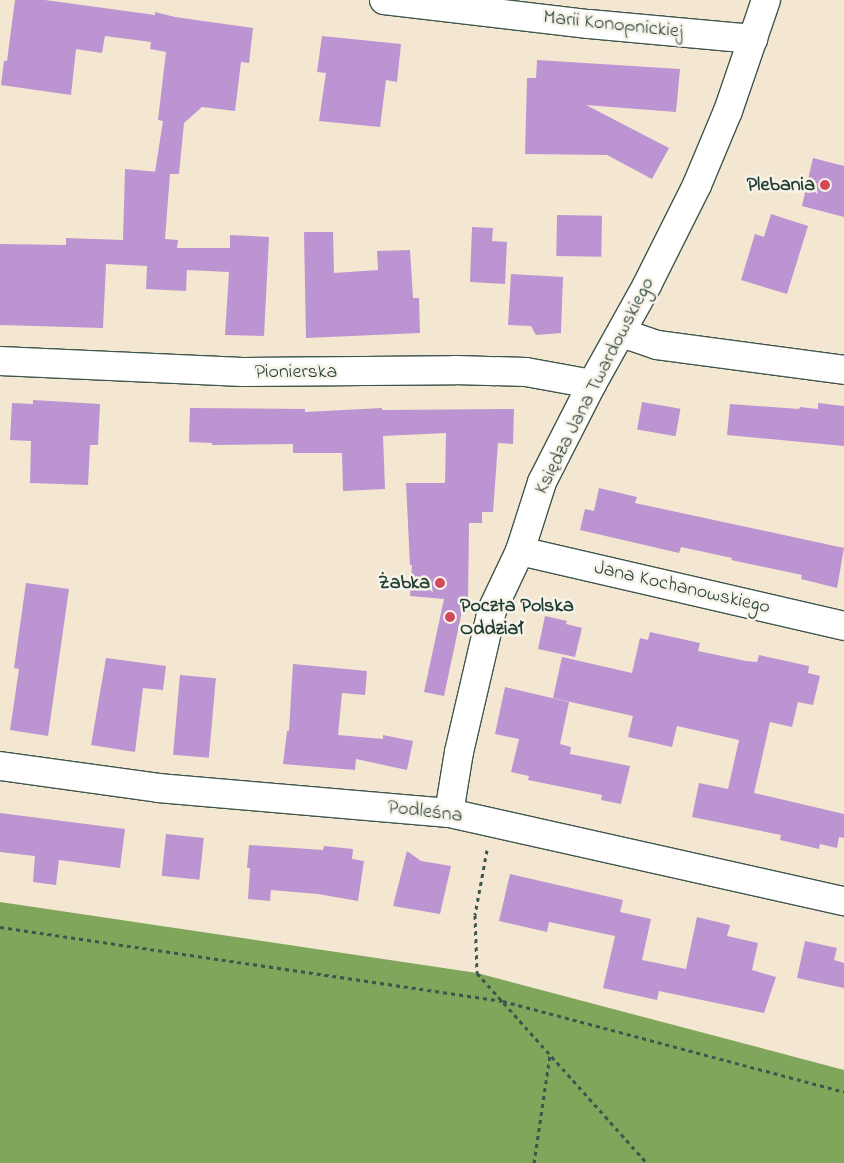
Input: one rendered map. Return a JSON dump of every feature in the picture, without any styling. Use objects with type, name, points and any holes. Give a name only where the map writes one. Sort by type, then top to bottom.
[{"type":"street","name":"Marii Konopnickiej","points":[[384,0],[590,24],[753,38]]},
{"type":"street","name":"Księdza Jana Twardowskiego","points":[[449,813],[459,752],[492,610],[520,551],[542,482],[592,384],[622,332],[697,185],[728,111],[766,0]]},
{"type":"street","points":[[622,332],[657,345],[844,370]]},
{"type":"street","name":"Pionierska","points":[[0,361],[243,372],[456,370],[517,372],[592,384]]},
{"type":"street","name":"Jana Kochanowskiego","points":[[520,551],[844,626]]},
{"type":"street","name":"Podleśna","points":[[0,766],[158,788],[449,813],[844,901]]},
{"type":"path","points":[[492,822],[475,915],[477,973],[647,1163]]},
{"type":"path","points":[[0,927],[503,1001],[844,1092]]},
{"type":"path","points":[[534,1163],[550,1055]]},
{"type":"green space","points":[[0,902],[477,973],[844,1070],[844,1163],[0,1163]]},
{"type":"building","points":[[15,0],[45,0],[155,15],[155,12],[175,17],[253,28],[249,63],[241,62],[235,111],[202,107],[184,123],[179,174],[170,174],[165,239],[178,240],[177,248],[230,248],[230,235],[269,237],[264,336],[225,335],[229,272],[187,270],[186,291],[146,289],[147,266],[106,264],[103,328],[0,325],[0,244],[66,245],[66,238],[123,240],[125,169],[155,172],[163,121],[158,120],[166,52],[150,49],[151,42],[105,36],[102,53],[76,49],[71,95],[1,85],[4,61],[7,61]]},
{"type":"building","points":[[322,36],[401,44],[397,82],[386,80],[380,127],[319,121],[326,73],[317,72]]},
{"type":"building","points":[[537,60],[680,69],[676,112],[586,105],[669,148],[652,179],[607,155],[525,154],[527,78],[536,78]]},
{"type":"building","name":"Plebania","points":[[813,158],[844,166],[844,217],[802,206]]},
{"type":"building","points":[[771,214],[808,226],[787,294],[741,280],[755,234],[764,237]]},
{"type":"building","points":[[557,215],[602,216],[601,257],[556,256]]},
{"type":"building","points":[[472,227],[493,228],[492,241],[507,242],[505,284],[470,282]]},
{"type":"building","points":[[304,232],[333,232],[334,273],[378,270],[377,251],[410,250],[413,298],[419,298],[420,333],[306,338]]},
{"type":"building","points":[[511,274],[563,277],[561,333],[536,335],[531,326],[508,325]]},
{"type":"building","points":[[33,400],[100,404],[98,445],[90,445],[88,485],[30,483],[31,441],[10,440],[12,403],[33,404]]},
{"type":"building","points":[[642,402],[680,409],[676,436],[637,430]]},
{"type":"building","points":[[818,403],[844,406],[844,446],[727,435],[730,404],[818,409]]},
{"type":"building","points":[[190,408],[305,409],[305,412],[382,408],[382,410],[514,409],[513,444],[498,443],[493,512],[482,512],[482,523],[469,523],[468,602],[464,602],[444,696],[424,692],[444,599],[410,596],[412,565],[410,565],[406,483],[445,483],[446,433],[383,436],[385,489],[343,491],[342,453],[293,453],[293,444],[212,445],[212,443],[189,442]]},
{"type":"building","points":[[599,488],[637,497],[635,503],[844,548],[837,588],[801,579],[802,575],[731,560],[732,558],[681,547],[679,553],[580,530],[585,509],[594,511]]},
{"type":"building","points":[[26,583],[69,589],[48,736],[10,730],[19,669],[14,668]]},
{"type":"building","points":[[545,616],[567,621],[566,624],[582,628],[575,657],[538,649]]},
{"type":"building","points":[[650,632],[700,643],[698,651],[757,662],[759,655],[809,666],[808,673],[820,676],[813,705],[798,702],[792,727],[770,722],[754,793],[844,814],[844,838],[839,837],[837,848],[820,844],[819,849],[780,840],[781,835],[692,817],[699,783],[728,789],[739,740],[677,726],[672,747],[628,737],[633,716],[553,698],[562,657],[632,673],[640,638],[648,640]]},
{"type":"building","points":[[106,658],[166,666],[163,690],[143,688],[135,752],[91,745]]},
{"type":"building","points":[[293,664],[367,671],[365,695],[342,693],[338,735],[383,739],[383,735],[413,741],[407,770],[356,759],[355,770],[283,764],[287,731],[289,731]]},
{"type":"building","points":[[180,675],[216,678],[209,758],[173,755]]},
{"type":"building","points":[[505,687],[569,702],[560,744],[571,747],[570,754],[630,766],[621,804],[601,800],[602,795],[528,780],[529,776],[511,772],[519,739],[495,734]]},
{"type":"building","points":[[0,813],[125,829],[120,868],[59,860],[56,885],[33,882],[35,856],[0,852]]},
{"type":"building","points":[[166,834],[204,838],[199,880],[162,876]]},
{"type":"building","points":[[249,845],[323,850],[324,846],[353,849],[352,859],[364,861],[358,901],[318,894],[271,890],[270,901],[248,899],[250,868],[247,868]]},
{"type":"building","points":[[407,851],[421,861],[451,866],[440,914],[393,906]]},
{"type":"building","points":[[510,874],[623,900],[620,912],[651,919],[642,960],[686,969],[697,917],[730,925],[727,936],[758,943],[752,970],[776,977],[764,1013],[659,991],[657,1000],[603,988],[615,936],[549,922],[547,932],[499,921]]},
{"type":"building","points":[[805,941],[837,948],[834,960],[844,963],[844,988],[797,978]]},
{"type":"place","name":"Plebania","points":[[825,185]]},
{"type":"place","name":"Żabka","points":[[440,583]]},
{"type":"place","name":"Poczta Polska Oddział","points":[[450,617]]}]
